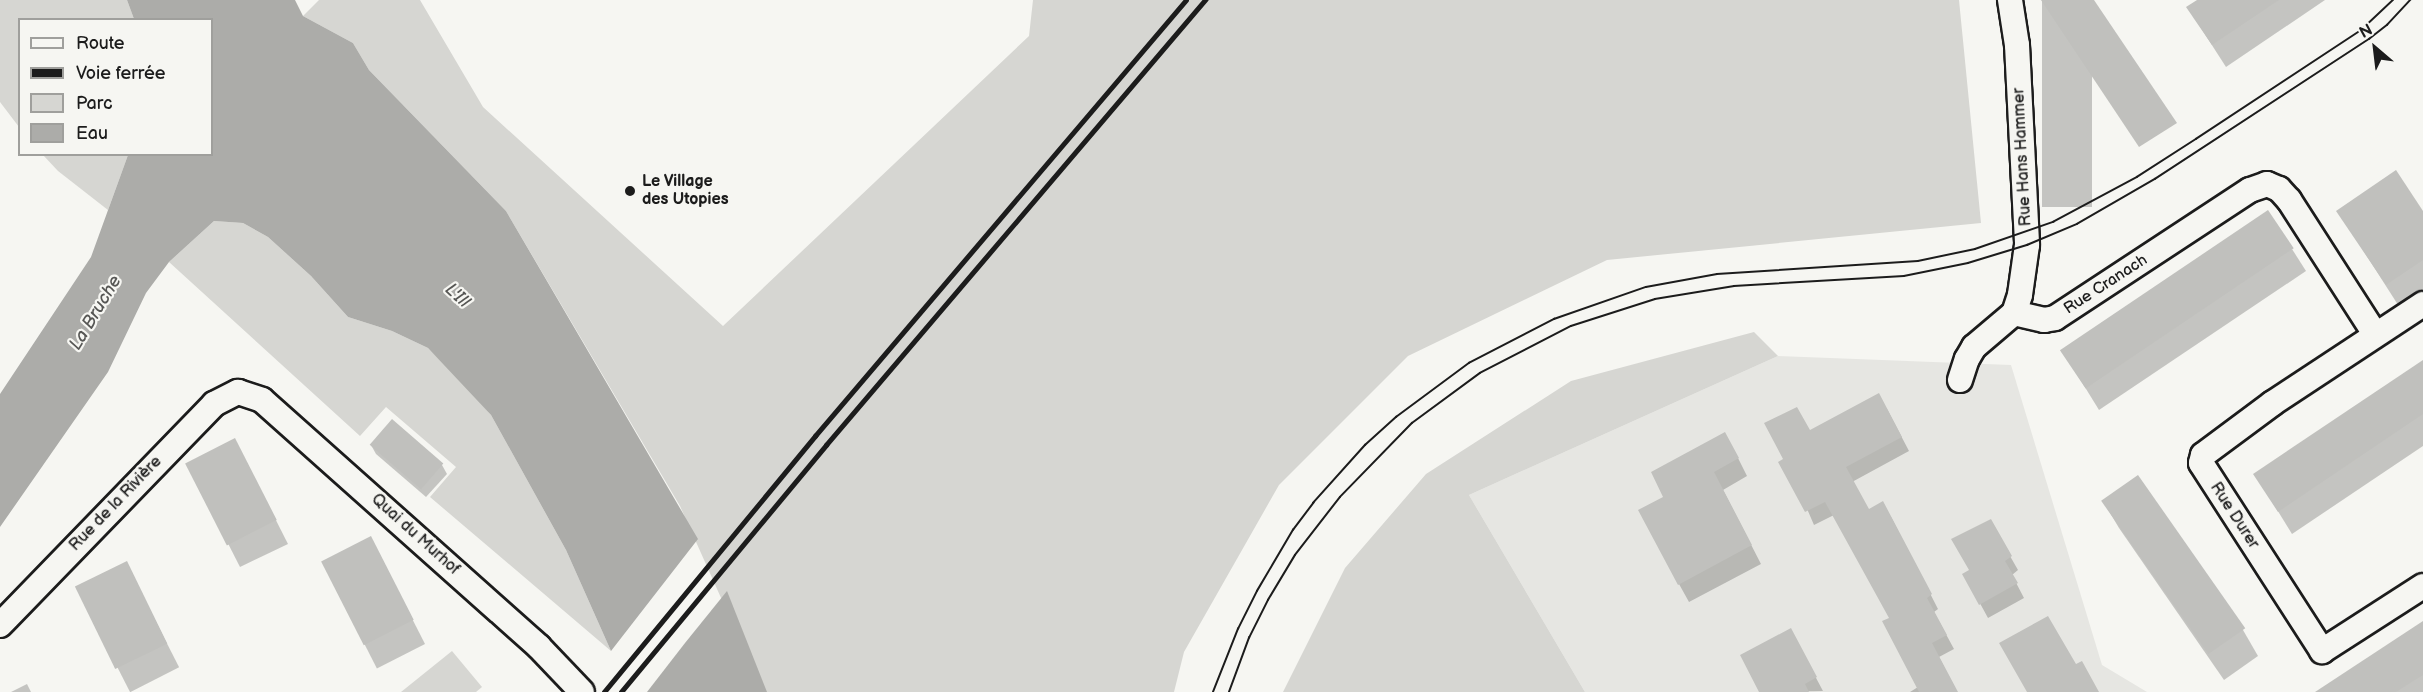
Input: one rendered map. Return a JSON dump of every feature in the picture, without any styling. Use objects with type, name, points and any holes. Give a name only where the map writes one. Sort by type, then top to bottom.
[{"type":"street","name":"Rue Hans Hammer","points":[[2010,0],[2017,45],[2027,245],[2020,295],[2014,313]]},
{"type":"street","name":"Rue Cranach","points":[[2014,313],[2044,320],[2055,318],[2250,190],[2267,184],[2279,189],[2289,200],[2375,334]]},
{"type":"street","name":"Rue Durer","points":[[2423,304],[2264,409],[2203,455],[2201,463],[2322,651],[2423,586]]},
{"type":"street","points":[[1960,380],[1966,359],[1974,347],[2014,313]]},
{"type":"street","name":"Rue de la Rivière","points":[[0,625],[214,404],[238,392]]},
{"type":"street","name":"Quai du Murhof","points":[[238,392],[262,400],[539,646],[582,692]]},
{"type":"shaded area","points":[[1778,356],[2011,365],[2102,665],[2147,692],[1585,692],[1469,495]]},
{"type":"green space","points":[[0,0],[127,0],[134,18],[18,18],[18,126],[0,102]]},
{"type":"green space","points":[[319,0],[420,0],[483,107],[723,326],[1029,36],[1033,0],[1959,0],[1981,223],[1607,260],[1408,356],[1279,485],[1184,652],[1174,692],[763,692],[680,506],[506,211],[369,70],[353,43],[303,16]]},
{"type":"green space","points":[[44,156],[128,156],[108,210],[58,171]]},
{"type":"green space","points":[[214,221],[243,223],[268,237],[311,276],[348,317],[392,331],[428,348],[458,377],[491,415],[566,550],[611,651],[430,497],[456,467],[386,407],[360,436],[169,262]]},
{"type":"green space","points":[[1754,332],[1778,356],[1469,495],[1585,692],[1283,692],[1345,568],[1426,474],[1571,381]]},
{"type":"green space","points":[[452,651],[482,687],[476,692],[401,692]]},
{"type":"water","points":[[127,0],[295,0],[303,16],[353,43],[369,70],[506,211],[698,539],[611,651],[566,550],[491,415],[428,348],[392,331],[348,317],[311,276],[268,237],[243,223],[214,221],[169,262],[146,293],[108,372],[0,527],[0,394],[91,257],[128,156],[213,156],[213,18],[134,18]]},
{"type":"water","points":[[727,591],[767,692],[647,692],[685,643]]},
{"type":"building","points":[[2041,0],[2094,0],[2177,123],[2139,147]]},
{"type":"building","points":[[2197,0],[2279,0],[2212,45],[2186,7]]},
{"type":"building","points":[[2396,170],[2423,211],[2423,260],[2386,285],[2336,211]]},
{"type":"building","points":[[2268,210],[2294,248],[2086,388],[2060,350]]},
{"type":"building","points":[[2423,360],[2423,414],[2278,512],[2253,474]]},
{"type":"building","points":[[1879,393],[1902,437],[1846,467],[1869,509],[1883,501],[1932,594],[1927,598],[1947,635],[1932,643],[1958,692],[1919,692],[1882,621],[1889,618],[1825,502],[1805,512],[1778,462],[1783,459],[1764,423],[1797,407],[1810,430]]},
{"type":"building","points":[[392,419],[443,464],[421,489],[370,445]]},
{"type":"building","points":[[1725,432],[1739,458],[1714,472],[1752,545],[1678,585],[1638,510],[1663,497],[1651,472]]},
{"type":"building","points":[[235,438],[277,520],[227,545],[185,463]]},
{"type":"building","points":[[2138,475],[2245,628],[2208,654],[2101,501]]},
{"type":"building","points":[[1991,519],[2012,556],[2005,561],[2018,583],[1979,605],[1962,574],[1969,570],[1951,539]]},
{"type":"building","points":[[371,536],[414,620],[364,645],[321,561]]},
{"type":"building","points":[[127,561],[167,644],[115,669],[75,586]]},
{"type":"building","points":[[2048,616],[2076,664],[2082,661],[2099,692],[2027,692],[1999,643]]},
{"type":"building","points":[[2423,621],[2423,675],[2396,692],[2315,692]]},
{"type":"building","points":[[1791,628],[1817,677],[1805,684],[1809,692],[1759,692],[1740,655]]},
{"type":"tram line","points":[[1213,692],[1238,629],[1257,591],[1293,530],[1313,503],[1365,445],[1396,417],[1469,363],[1554,319],[1646,287],[1717,274],[1918,261],[1975,249],[2053,222],[2137,177],[2196,139],[2360,31],[2393,0]]},
{"type":"tram line","points":[[1229,692],[1249,638],[1268,600],[1295,555],[1340,497],[1412,423],[1480,373],[1571,326],[1655,299],[1734,286],[1904,276],[1968,263],[2027,245],[2077,224],[2155,179],[2369,39],[2387,25],[2410,0]]},
{"type":"railway","points":[[604,692],[815,436],[1186,0]]},
{"type":"railway","points":[[621,692],[826,445],[1205,0]]},
{"type":"place","name":"Le Village des Utopies","points":[[630,191]]},
{"type":"water label","name":"L'Ill","points":[[457,296]]},
{"type":"water label","name":"La Bruche","points":[[96,313]]}]
